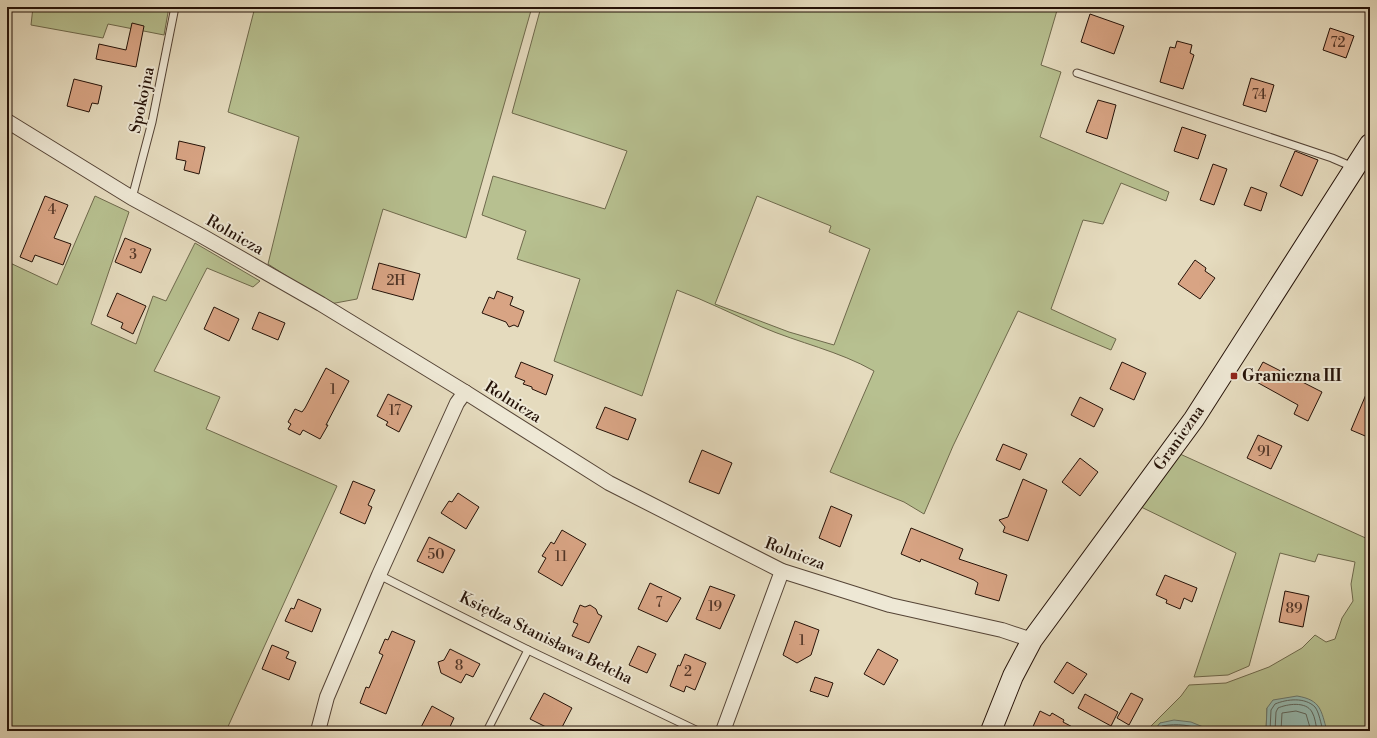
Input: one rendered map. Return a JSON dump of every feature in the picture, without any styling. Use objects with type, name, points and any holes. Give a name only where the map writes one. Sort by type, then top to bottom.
[{"type":"street","name":"Rolnicza","points":[[7,121],[132,198],[321,304],[465,392],[609,483],[782,571],[890,605],[1002,630],[1032,640]]},
{"type":"street","name":"Graniczna","points":[[991,731],[1013,676],[1032,640],[1194,418],[1370,144]]},
{"type":"street","points":[[318,731],[327,697],[379,575],[456,403],[465,392]]},
{"type":"street","points":[[723,731],[782,571]]},
{"type":"lane","name":"Spokojna","points":[[132,198],[152,122],[175,7]]},
{"type":"lane","points":[[1077,73],[1332,158],[1354,168]]},
{"type":"lane","name":"Księdza Stanisława Bełcha","points":[[379,575],[528,650],[698,731]]},
{"type":"lane","points":[[487,731],[528,650]]},
{"type":"green space","points":[[33,7],[169,7],[164,35],[108,24],[103,38],[31,25]]},
{"type":"green space","points":[[255,7],[532,7],[466,238],[383,209],[357,299],[330,304],[268,264],[299,137],[228,112]]},
{"type":"green space","points":[[541,7],[1058,7],[1041,65],[1061,72],[1040,137],[1169,192],[1166,201],[1121,183],[1103,224],[1083,220],[1051,309],[1116,339],[1111,350],[1018,311],[953,446],[924,514],[904,502],[830,472],[874,371],[847,358],[776,333],[677,290],[642,396],[554,361],[580,279],[517,259],[526,231],[482,215],[493,176],[605,209],[627,151],[512,113]],"holes":[[[757,196],[831,226],[829,232],[870,249],[834,345],[789,332],[715,304]]]},
{"type":"green space","points":[[95,196],[129,212],[91,324],[136,344],[153,296],[166,301],[195,243],[260,281],[253,287],[207,268],[154,371],[220,397],[206,429],[337,486],[226,731],[7,731],[7,264],[8,262],[57,285]]},
{"type":"green space","points":[[1180,454],[1370,540],[1370,731],[1327,731],[1267,708],[1266,731],[1213,731],[1211,729],[1160,723],[1154,731],[1146,731],[1181,696],[1189,685],[1226,683],[1269,667],[1302,648],[1315,635],[1326,642],[1335,639],[1342,618],[1353,601],[1351,584],[1355,562],[1318,554],[1315,562],[1280,553],[1249,666],[1228,675],[1194,677],[1236,553],[1139,506]]},
{"type":"water","points":[[1297,696],[1311,700],[1319,707],[1327,731],[1266,731],[1267,708],[1273,700]]},
{"type":"water","points":[[1174,720],[1191,722],[1213,731],[1154,731],[1160,723]]},
{"type":"building","points":[[1090,14],[1124,26],[1114,54],[1081,42]]},
{"type":"building","points":[[132,23],[144,26],[136,67],[96,59],[99,44],[126,50]]},
{"type":"building","points":[[1330,28],[1354,36],[1346,58],[1323,50]]},
{"type":"building","points":[[1177,41],[1192,45],[1190,53],[1194,55],[1183,89],[1160,82],[1170,47],[1175,48]]},
{"type":"building","points":[[1251,78],[1274,85],[1266,112],[1243,105]]},
{"type":"building","points":[[74,79],[102,86],[98,104],[92,103],[89,112],[67,106]]},
{"type":"building","points":[[1098,100],[1116,105],[1107,139],[1086,132]]},
{"type":"building","points":[[1182,127],[1206,135],[1198,159],[1174,151]]},
{"type":"building","points":[[179,141],[205,147],[199,174],[184,170],[186,161],[176,159]]},
{"type":"building","points":[[1295,151],[1318,160],[1302,196],[1280,186]]},
{"type":"building","points":[[1213,164],[1227,169],[1214,205],[1200,200]]},
{"type":"building","points":[[1251,187],[1267,193],[1261,211],[1244,205]]},
{"type":"building","points":[[45,196],[68,205],[54,238],[71,244],[63,265],[35,255],[32,262],[20,257]]},
{"type":"building","points":[[125,238],[151,249],[141,273],[115,262]]},
{"type":"building","points":[[1195,260],[1206,268],[1205,271],[1215,278],[1200,299],[1178,284]]},
{"type":"building","points":[[379,263],[420,274],[413,300],[372,289]]},
{"type":"building","points":[[497,291],[513,297],[510,305],[524,311],[518,327],[514,325],[509,327],[506,322],[482,313],[489,297],[494,299]]},
{"type":"building","points":[[117,293],[146,306],[133,334],[121,328],[123,323],[107,316]]},
{"type":"building","points":[[214,307],[239,319],[229,341],[204,329]]},
{"type":"building","points":[[259,312],[285,323],[278,340],[252,329]]},
{"type":"building","points":[[521,362],[553,375],[546,395],[523,384],[525,381],[515,377]]},
{"type":"building","points":[[1122,362],[1146,373],[1134,400],[1110,389]]},
{"type":"building","points":[[1263,362],[1322,392],[1308,421],[1294,414],[1298,405],[1253,380]]},
{"type":"building","points":[[326,368],[349,381],[320,439],[303,430],[300,435],[288,429],[291,424],[288,422],[295,409],[302,412]]},
{"type":"building","points":[[1370,385],[1370,438],[1351,430]]},
{"type":"building","points":[[388,394],[412,406],[399,432],[386,425],[388,422],[377,416]]},
{"type":"building","points":[[1080,397],[1103,409],[1094,427],[1071,415]]},
{"type":"building","points":[[605,407],[636,419],[628,440],[596,428]]},
{"type":"building","points":[[1258,435],[1282,446],[1271,469],[1247,458]]},
{"type":"building","points":[[1003,444],[1027,454],[1020,470],[996,460]]},
{"type":"building","points":[[702,450],[732,463],[719,494],[689,482]]},
{"type":"building","points":[[1080,458],[1098,472],[1080,496],[1062,482]]},
{"type":"building","points":[[1023,479],[1047,490],[1028,541],[1003,532],[1005,527],[999,520],[1008,517]]},
{"type":"building","points":[[353,481],[375,490],[368,505],[372,507],[365,524],[340,513]]},
{"type":"building","points":[[458,493],[479,507],[466,529],[441,513],[449,501],[452,502]]},
{"type":"building","points":[[831,506],[852,515],[840,547],[819,538]]},
{"type":"building","points":[[911,528],[963,549],[959,559],[1007,575],[999,601],[975,594],[978,583],[974,580],[921,559],[920,562],[901,554]]},
{"type":"building","points":[[562,530],[586,544],[562,586],[538,572],[546,558],[542,556],[551,542],[554,544]]},
{"type":"building","points":[[429,537],[455,550],[443,573],[417,561]]},
{"type":"building","points":[[1165,575],[1197,588],[1192,602],[1184,598],[1180,609],[1166,603],[1167,600],[1156,595]]},
{"type":"building","points":[[650,583],[681,598],[667,622],[638,609]]},
{"type":"building","points":[[710,586],[735,595],[720,629],[696,619]]},
{"type":"building","points":[[1285,591],[1309,596],[1303,627],[1279,622]]},
{"type":"building","points":[[298,599],[321,609],[312,632],[285,621],[291,608],[294,609]]},
{"type":"building","points":[[580,605],[585,607],[590,605],[596,609],[598,614],[602,616],[589,643],[572,636],[578,624],[573,622]]},
{"type":"building","points":[[795,621],[819,630],[811,655],[797,663],[783,655]]},
{"type":"building","points":[[392,631],[415,641],[386,714],[360,703],[366,687],[369,688],[383,655],[379,653],[385,639],[388,640]]},
{"type":"building","points":[[272,645],[289,652],[286,658],[296,662],[289,680],[262,669]]},
{"type":"building","points":[[638,646],[656,654],[647,673],[629,665]]},
{"type":"building","points":[[450,649],[480,664],[473,677],[466,674],[461,683],[441,673],[438,662],[444,660]]},
{"type":"building","points":[[878,649],[898,660],[884,685],[864,674]]},
{"type":"building","points":[[685,654],[706,663],[695,690],[686,686],[684,692],[670,686],[678,665],[680,666]]},
{"type":"building","points":[[1067,662],[1087,674],[1073,694],[1054,682]]},
{"type":"building","points":[[815,677],[833,683],[828,697],[810,691]]},
{"type":"building","points":[[544,693],[572,708],[560,731],[554,731],[530,719]]},
{"type":"building","points":[[1131,693],[1143,699],[1129,725],[1117,718]]},
{"type":"building","points":[[1085,694],[1118,712],[1111,726],[1078,708]]},
{"type":"building","points":[[432,706],[454,718],[448,731],[419,731]]},
{"type":"building","points":[[1040,711],[1050,716],[1052,713],[1064,720],[1063,722],[1080,731],[1031,731]]},
{"type":"place","name":"Graniczna III","points":[[1234,376]]}]
